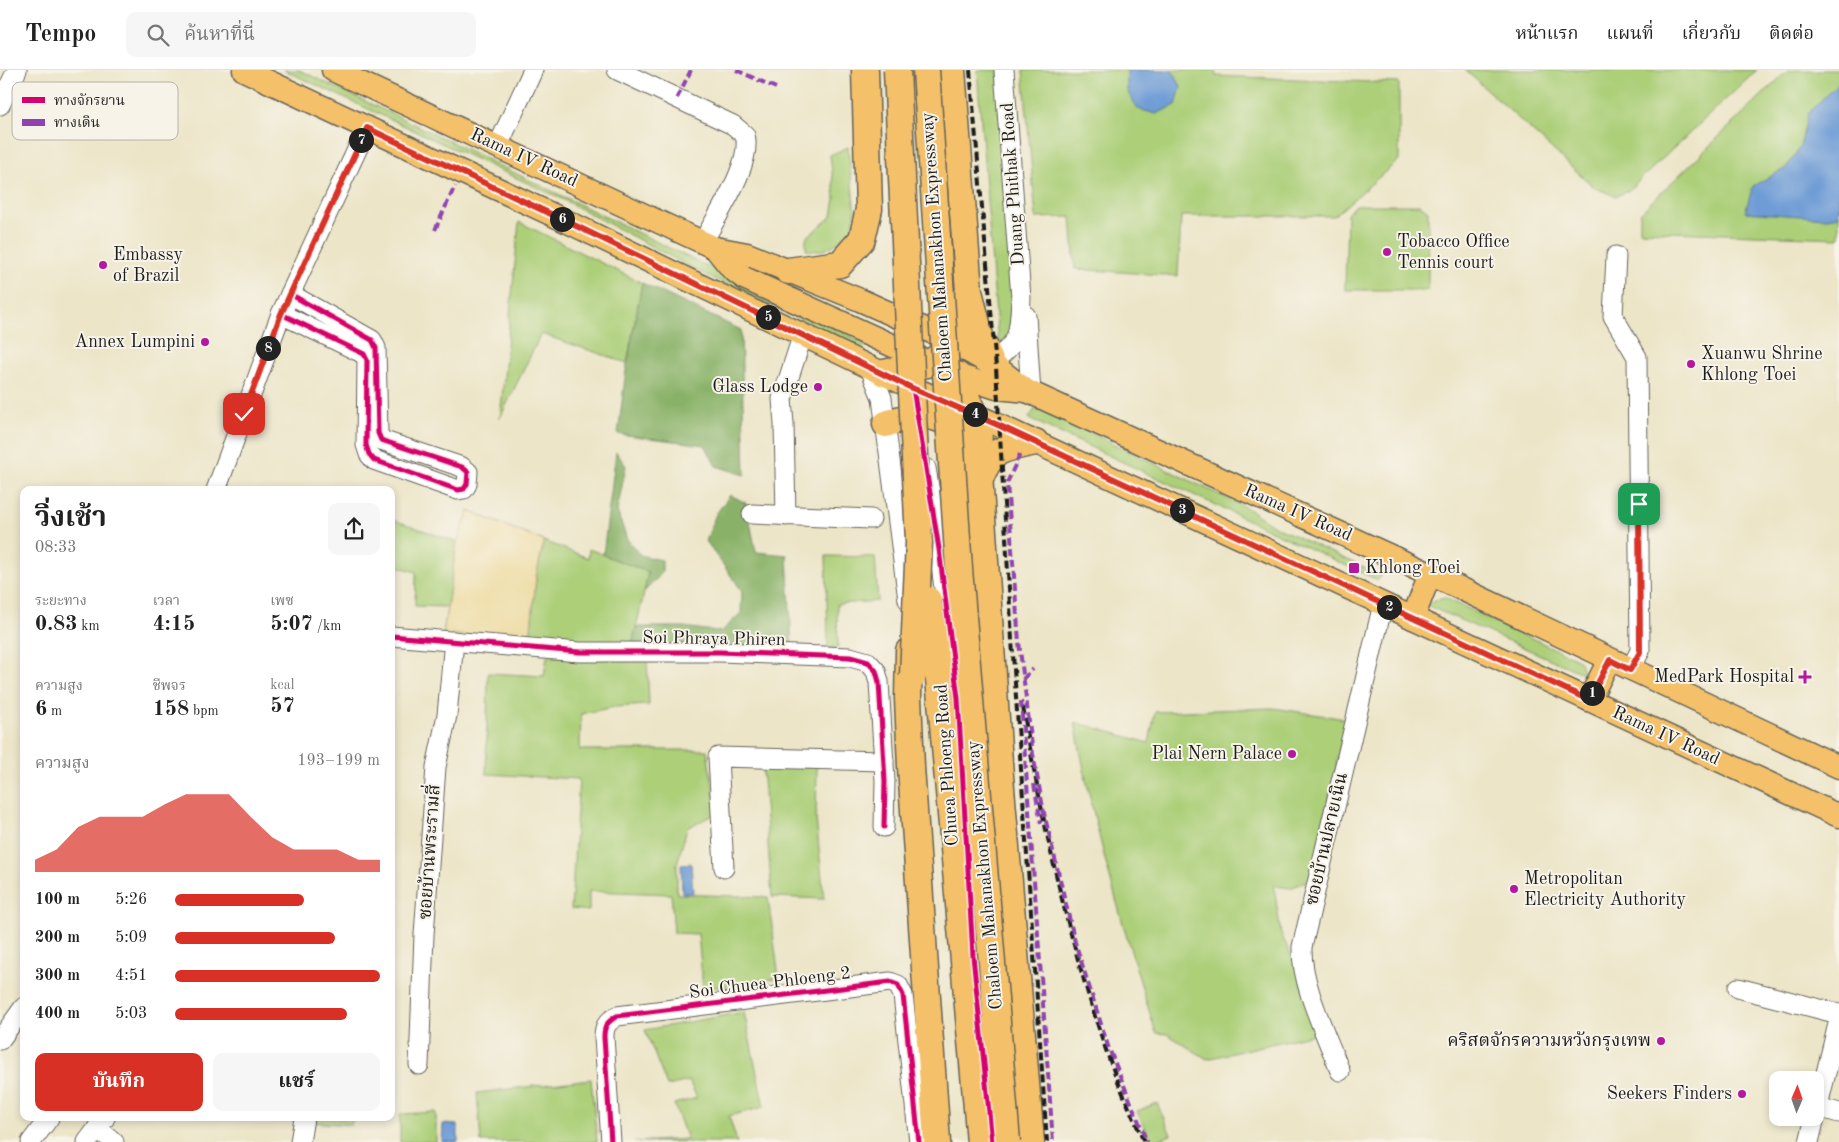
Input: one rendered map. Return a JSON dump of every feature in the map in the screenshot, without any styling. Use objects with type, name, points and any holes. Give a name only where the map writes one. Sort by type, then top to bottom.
[{"type":"highway","points":[[788,271],[840,264],[862,239],[869,209],[865,70]]},
{"type":"highway","name":"Chaloem Mahanakhon Expressway","points":[[897,70],[919,542],[913,676],[952,1142]]},
{"type":"highway","name":"Chaloem Mahanakhon Expressway","points":[[926,70],[959,569],[1007,1142]]},
{"type":"highway","points":[[952,70],[969,291],[980,336],[991,363]]},
{"type":"highway","points":[[913,372],[959,364],[959,337],[969,291]]},
{"type":"highway","points":[[913,372],[975,414],[979,427],[979,470],[1000,776],[1031,1142]]},
{"type":"highway","points":[[886,424],[908,415],[931,415],[952,424],[969,440],[979,470]]},
{"type":"highway","points":[[979,470],[988,459],[1000,451],[1035,442]]},
{"type":"highway","name":"Chaloem Mahanakhon Expressway","points":[[919,542],[938,667],[980,1142]]},
{"type":"highway","points":[[911,618],[908,698],[911,766],[937,1142]]},
{"type":"main road","name":"Rama IV Road","points":[[244,70],[804,334],[913,372],[1029,392]]},
{"type":"main road","name":"Rama IV Road","points":[[333,70],[709,245],[747,254],[959,337],[1029,392],[1430,574],[1839,767]]},
{"type":"main road","name":"Rama IV Road","points":[[709,245],[732,269],[744,278],[913,372],[975,414],[1839,816]]},
{"type":"main road","points":[[1413,618],[1430,574]]},
{"type":"main road","points":[[1589,700],[1610,660]]},
{"type":"street","points":[[0,105],[17,70]]},
{"type":"street","points":[[498,146],[533,70]]},
{"type":"street","points":[[616,70],[733,125],[745,135],[747,152],[709,245]]},
{"type":"street","name":"Duang Phithak Road","points":[[991,363],[1012,346],[1019,332],[1021,298],[1004,70]]},
{"type":"street","points":[[217,486],[281,314],[367,128]]},
{"type":"street","points":[[1616,256],[1613,316],[1637,357],[1640,652],[1630,670]]},
{"type":"street","points":[[290,294],[372,340],[371,354],[378,433],[375,447],[374,460],[458,490],[464,489],[467,484],[468,472],[462,467],[421,454],[375,447]]},
{"type":"street","name":"Duang Phithak Road","points":[[1021,298],[1027,321],[1029,392]]},
{"type":"street","points":[[281,314],[359,351],[371,354]]},
{"type":"street","points":[[786,516],[782,399],[785,384],[804,334]]},
{"type":"street","name":"Chuea Phloeng Road","points":[[958,698],[911,618],[886,424],[878,384],[913,372],[917,415],[939,549],[958,698],[973,956],[992,1142]]},
{"type":"street","points":[[414,475],[421,454]]},
{"type":"street","points":[[752,514],[871,520]]},
{"type":"street","name":"ซอยบ้านปลายเนิน","points":[[1340,1071],[1301,962],[1302,947],[1383,604]]},
{"type":"street","name":"Soi Phraya Phiren","points":[[395,636],[579,652],[707,652],[850,657],[868,662],[876,671],[879,682],[884,761],[884,827]]},
{"type":"street","name":"ซอยบ้านพระรามสี่","points":[[419,1065],[424,935],[436,767],[440,742],[446,725],[454,641]]},
{"type":"street","points":[[724,868],[718,757],[884,761]]},
{"type":"street","name":"Soi Chuea Phloeng 2","points":[[611,1142],[604,1037],[604,1028],[608,1021],[617,1016],[890,982],[898,985],[904,995],[919,1142]]},
{"type":"street","points":[[1738,988],[1839,1014]]},
{"type":"street","points":[[0,1040],[20,1012]]},
{"type":"street","points":[[1824,1082],[1839,1020]]},
{"type":"street","points":[[1824,1109],[1839,1113]]},
{"type":"street","points":[[31,1142],[48,1121]]},
{"type":"street","points":[[300,1142],[304,1121]]},
{"type":"street","points":[[1810,1142],[1814,1126]]},
{"type":"street","points":[[96,1129],[114,1142]]},
{"type":"green space","points":[[284,70],[299,70],[443,138],[867,344],[867,346],[861,348],[698,271],[564,200]]},
{"type":"green space","points":[[977,70],[998,70],[1013,288],[1010,340],[998,342]]},
{"type":"green space","points":[[1023,70],[1215,70],[1216,76],[1399,83],[1399,160],[1334,216],[1181,216],[1178,276],[1075,269],[1071,217],[1036,218]]},
{"type":"green space","points":[[1465,70],[1757,70],[1628,191],[1616,196],[1595,188]]},
{"type":"green space","points":[[1788,70],[1839,70],[1839,238],[1640,231],[1640,213]]},
{"type":"green space","points":[[848,147],[855,212],[852,231],[831,247],[820,251],[806,250],[806,238],[832,216],[835,198],[830,155]]},
{"type":"green space","name":"Tobacco Office Tennis court","points":[[1355,205],[1420,205],[1428,211],[1428,290],[1345,290],[1347,214]]},
{"type":"green space","points":[[519,222],[642,283],[627,363],[541,334],[500,418]]},
{"type":"green space","points":[[642,283],[741,330],[745,475],[716,466],[705,445],[618,434],[626,370]]},
{"type":"green space","points":[[1035,409],[1041,409],[1247,508],[1276,527],[1382,576],[1377,580],[1032,420],[1029,418]]},
{"type":"green space","points":[[616,452],[626,466],[617,511],[627,539],[640,555],[662,560],[662,573],[644,592],[648,572],[603,555]]},
{"type":"green space","points":[[730,495],[746,503],[756,552],[787,555],[792,646],[632,644],[636,627],[684,627],[721,632],[741,613],[742,591],[706,541],[716,514]]},
{"type":"green space","points":[[395,520],[457,542],[447,607],[415,606],[416,572],[395,565]]},
{"type":"green space","points":[[544,541],[588,558],[589,549],[649,572],[632,644],[588,645],[530,640],[536,577]]},
{"type":"green space","points":[[826,556],[875,557],[878,601],[837,604],[838,648],[828,648]]},
{"type":"green space","points":[[1443,597],[1579,660],[1584,674],[1426,605]]},
{"type":"green space","points":[[547,656],[647,656],[649,705],[614,707],[581,714],[580,750],[707,750],[717,813],[687,828],[677,864],[677,894],[768,897],[779,978],[703,989],[698,934],[674,933],[671,894],[589,891],[589,911],[571,909],[579,779],[486,774],[488,673],[544,676]]},
{"type":"green space","points":[[1273,708],[1346,719],[1312,878],[1291,888],[1274,886],[1281,934],[1295,963],[1318,1033],[1207,1059],[1167,1034],[1156,1033],[1100,840],[1075,722],[1149,743],[1155,712]]},
{"type":"green space","points":[[762,766],[817,766],[816,818],[824,899],[772,897]]},
{"type":"green space","points":[[744,1012],[764,1107],[729,1116],[737,1142],[634,1142],[687,1139],[674,1104],[697,1098],[689,1081],[667,1086],[645,1030]]},
{"type":"green space","points":[[591,1079],[597,1142],[481,1142],[477,1093]]},
{"type":"green space","points":[[1157,1103],[1171,1135],[1151,1142],[1137,1111]]},
{"type":"green space","points":[[436,1112],[436,1142],[400,1142],[400,1114]]},
{"type":"green space","points":[[311,1121],[352,1121],[351,1125]]},
{"type":"sand","points":[[469,511],[544,541],[536,577],[530,640],[443,634],[457,542]]},
{"type":"water","points":[[1127,70],[1170,70],[1175,74],[1181,87],[1176,105],[1156,114],[1138,109],[1127,91]]},
{"type":"water","points":[[1839,82],[1839,216],[1827,218],[1745,212],[1753,186],[1786,168],[1800,147],[1808,113]]},
{"type":"water","points":[[691,863],[693,893],[682,893],[681,864]]},
{"type":"water","points":[[443,1124],[458,1125],[458,1142],[442,1142]]},
{"type":"railway","points":[[970,70],[996,367],[1012,640],[1047,1142]]},
{"type":"railway","points":[[1023,707],[1039,794],[1068,923],[1106,1050],[1144,1142]]},
{"type":"marked path","points":[[677,98],[691,70]]},
{"type":"marked path","points":[[736,70],[776,88]]},
{"type":"marked path","points":[[435,230],[455,186]]},
{"type":"marked path","points":[[1020,454],[1007,483],[1019,642],[1033,754],[1044,813],[1075,942],[1108,1046],[1147,1142]]},
{"type":"marked path","points":[[1023,679],[1033,669]]},
{"type":"marked path","points":[[1021,701],[1053,1142]]},
{"type":"marked path","points":[[1034,784],[1041,823]]},
{"type":"cycle path","points":[[281,314],[364,354],[367,360],[366,445],[369,454],[374,460],[458,490],[464,489],[467,484],[468,472],[462,467],[381,440],[378,433],[376,348],[372,340],[290,294]]},
{"type":"cycle path","points":[[913,388],[939,549],[958,698],[973,956],[992,1142]]},
{"type":"cycle path","points":[[395,636],[579,652],[720,652],[850,657],[868,662],[876,671],[879,682],[885,781],[884,827]]},
{"type":"cycle path","points":[[611,1142],[604,1033],[605,1027],[617,1016],[890,982],[898,985],[903,995],[919,1142]]},
{"type":"place","name":"Tobacco Office Tennis court","points":[[1387,252]]},
{"type":"place","name":"Embassy of Brazil","points":[[103,265]]},
{"type":"place","name":"Annex Lumpini","points":[[205,342]]},
{"type":"place","name":"Xuanwu Shrine Khlong Toei","points":[[1691,364]]},
{"type":"place","name":"Glass Lodge","points":[[818,387]]},
{"type":"place","name":"Khlong Toei","points":[[1354,568]]},
{"type":"place","name":"MedPark Hospital","points":[[1805,677]]},
{"type":"place","name":"Plai Nern Palace","points":[[1292,754]]},
{"type":"place","name":"Metropolitan Electricity Authority","points":[[1514,889]]},
{"type":"place","name":"คริสตจักรความหวังกรุงเทพ","points":[[1661,1041]]},
{"type":"place","name":"Seekers Finders","points":[[1742,1094]]},
{"type":"route","points":[[244,414],[281,314],[367,128],[849,356],[912,388],[975,414],[1203,519],[1589,700],[1610,660],[1630,670],[1640,652],[1639,504]]}]
